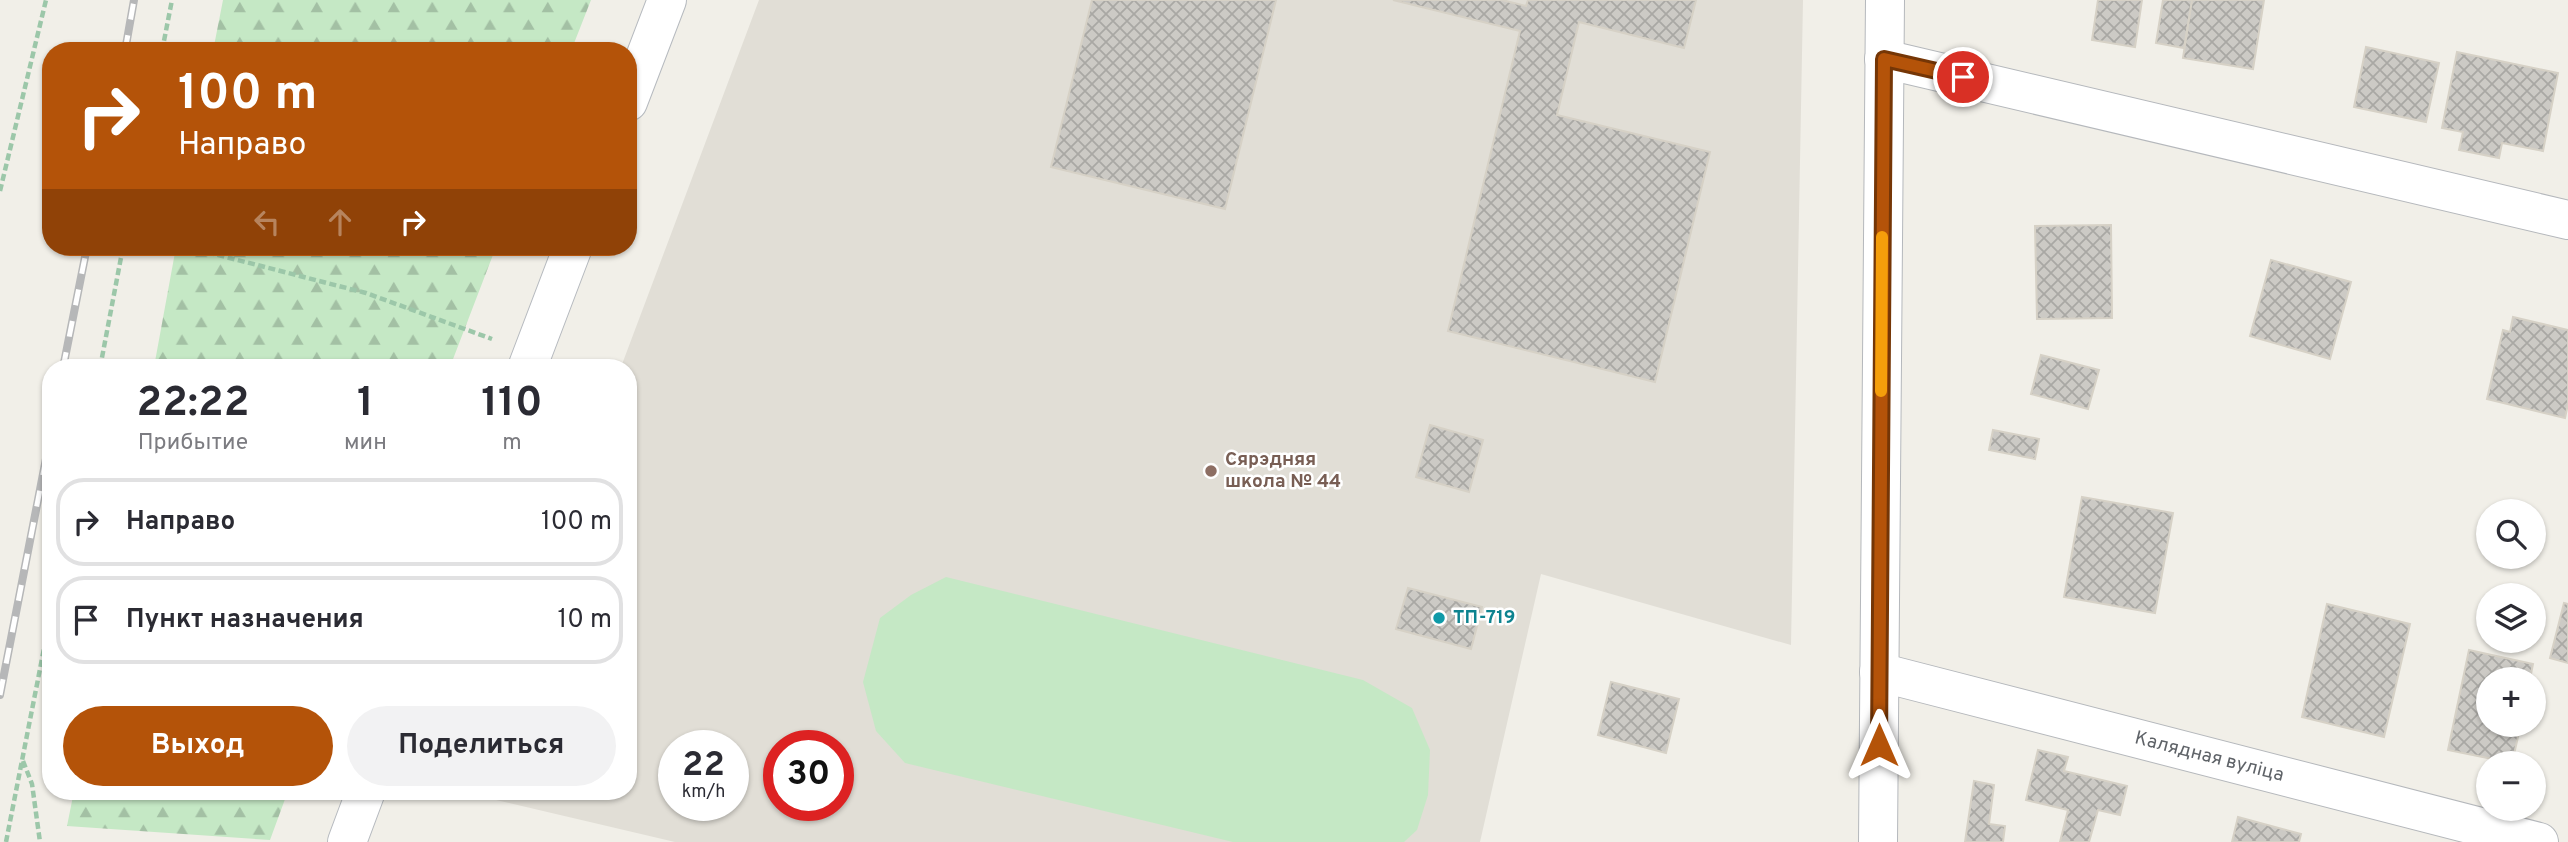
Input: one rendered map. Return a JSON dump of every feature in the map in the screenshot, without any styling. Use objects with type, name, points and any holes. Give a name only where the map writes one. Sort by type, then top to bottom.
[{"type":"street","points":[[637,78],[667,0]]},
{"type":"street","points":[[1878,842],[1885,0]]},
{"type":"street","points":[[1884,59],[2568,220]]},
{"type":"street","points":[[530,359],[570,256]]},
{"type":"street","name":"Калядная вуліца","points":[[1879,672],[2539,842]]},
{"type":"street","points":[[347,842],[363,800]]},
{"type":"path","points":[[0,191],[46,0]]},
{"type":"path","points":[[164,42],[172,0]]},
{"type":"path","points":[[102,359],[121,256]]},
{"type":"path","points":[[222,256],[366,293],[528,359]]},
{"type":"path","points":[[6,842],[42,658]]},
{"type":"path","points":[[22,759],[32,784],[40,842]]},
{"type":"shaded area","name":"Сярэдняя школа № 44","points":[[759,0],[1803,0],[1791,645],[1541,574],[1480,842],[675,842],[496,800],[637,800],[637,359],[624,359]]},
{"type":"green space","points":[[223,0],[591,0],[575,42],[215,42]]},
{"type":"green space","points":[[174,256],[493,256],[453,359],[155,359]]},
{"type":"green space","points":[[946,577],[1363,680],[1412,708],[1430,750],[1428,795],[1417,830],[1404,842],[1233,842],[905,763],[876,731],[863,682],[880,618],[911,595]]},
{"type":"green space","points":[[72,800],[285,800],[270,840],[67,826]]},
{"type":"building","points":[[1092,0],[1276,0],[1225,209],[1051,167]]},
{"type":"building","points":[[1393,0],[1502,0],[1526,6],[1528,0],[1696,0],[1684,48],[1579,22],[1557,115],[1710,152],[1655,382],[1448,331],[1520,31]]},
{"type":"building","points":[[2098,0],[2142,0],[2135,47],[2092,40]]},
{"type":"building","points":[[2163,0],[2192,0],[2184,48],[2156,43]]},
{"type":"building","points":[[2192,0],[2264,0],[2253,69],[2183,58]]},
{"type":"building","points":[[2366,47],[2439,63],[2426,122],[2354,107]]},
{"type":"building","points":[[2457,52],[2558,73],[2543,151],[2502,143],[2499,158],[2459,150],[2463,132],[2442,128]]},
{"type":"building","points":[[2111,225],[2112,318],[2037,319],[2035,226]]},
{"type":"building","points":[[2271,260],[2351,282],[2330,359],[2250,336]]},
{"type":"building","points":[[2513,317],[2568,330],[2568,404],[2565,418],[2487,399],[2503,330],[2510,332]]},
{"type":"building","points":[[2041,355],[2099,370],[2088,409],[2031,394]]},
{"type":"building","points":[[1430,425],[1483,440],[1469,492],[1416,477]]},
{"type":"building","points":[[1993,430],[2039,439],[2035,459],[1989,450]]},
{"type":"building","points":[[2082,497],[2173,513],[2155,613],[2064,597]]},
{"type":"building","name":"ТП-719","points":[[1408,588],[1482,607],[1471,649],[1396,629]]},
{"type":"building","points":[[2564,603],[2568,604],[2568,663],[2550,658]]},
{"type":"building","points":[[2327,604],[2410,624],[2384,737],[2302,717]]},
{"type":"building","points":[[2469,650],[2533,664],[2532,667],[2476,667],[2476,737],[2518,737],[2515,751],[2476,751],[2476,756],[2448,750]]},
{"type":"building","points":[[1611,682],[1679,699],[1666,753],[1598,735]]},
{"type":"building","points":[[2038,750],[2068,757],[2064,771],[2127,786],[2120,815],[2098,810],[2089,842],[2060,842],[2068,810],[2026,800]]},
{"type":"building","points":[[1974,781],[1994,785],[1989,824],[2005,826],[2003,842],[1965,842]]},
{"type":"building","points":[[2238,817],[2301,834],[2299,842],[2232,842]]},
{"type":"railway","points":[[127,42],[134,0]]},
{"type":"railway","points":[[65,359],[85,256]]},
{"type":"railway","points":[[0,695],[42,479]]},
{"type":"slow traffic","points":[[1881,391],[1882,237]]},
{"type":"place","name":"Сярэдняя школа № 44","points":[[1211,471]]},
{"type":"place","name":"ТП-719","points":[[1439,618]]},
{"type":"route","points":[[1879,745],[1884,59],[1963,77]]}]
